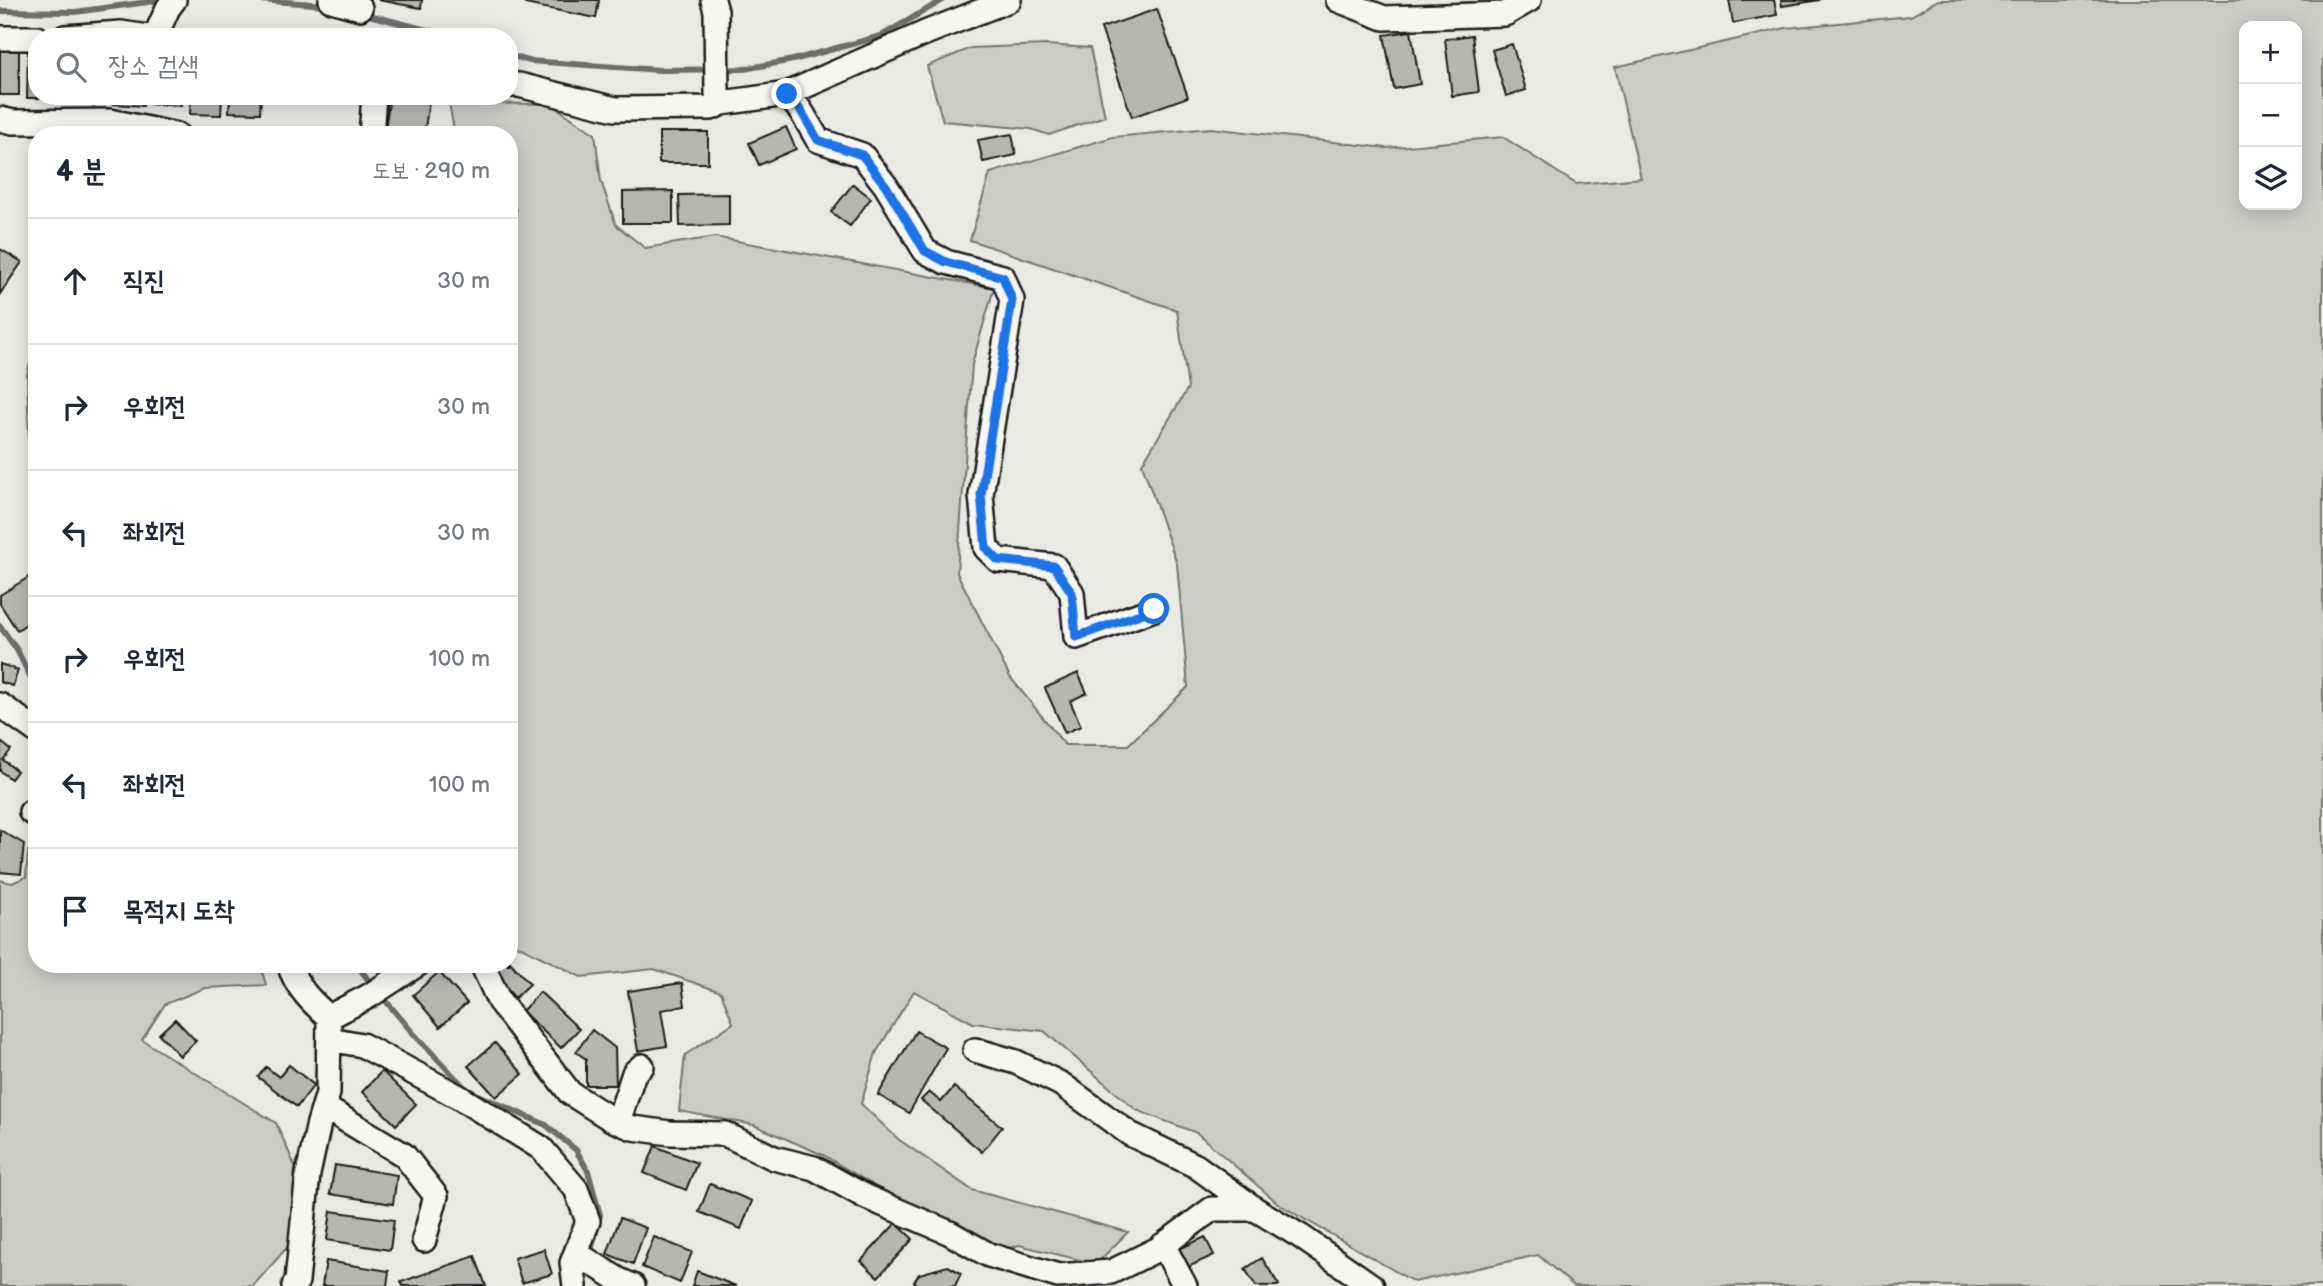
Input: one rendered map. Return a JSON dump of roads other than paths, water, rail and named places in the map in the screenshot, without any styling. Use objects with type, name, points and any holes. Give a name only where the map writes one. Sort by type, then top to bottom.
[{"type":"lane","points":[[159,28],[174,0]]},
{"type":"lane","points":[[331,0],[360,8]]},
{"type":"lane","points":[[713,0],[716,11],[720,98]]},
{"type":"lane","points":[[518,85],[615,109],[711,108],[720,98],[787,94],[925,33],[1009,0]]},
{"type":"lane","points":[[1341,0],[1384,18],[1505,14],[1529,0]]},
{"type":"lane","points":[[0,38],[28,38]]},
{"type":"lane","points":[[787,94],[801,111],[818,140],[862,155],[886,186],[925,251],[946,262],[1003,277],[1012,300],[981,495],[986,548],[998,560],[1054,566],[1072,593],[1076,637],[1154,609]]},
{"type":"lane","points":[[372,126],[373,105]]},
{"type":"lane","points":[[0,120],[110,121],[134,126]]},
{"type":"lane","points":[[0,705],[28,721]]},
{"type":"lane","points":[[292,973],[329,1028],[459,1097],[541,1148],[576,1189],[588,1221],[572,1263],[575,1286]]},
{"type":"lane","points":[[329,1028],[404,973]]},
{"type":"lane","points":[[486,973],[499,1001],[569,1093],[618,1122],[633,1128],[670,1133],[725,1134],[775,1158],[814,1168],[866,1197],[950,1233],[989,1255],[1077,1281],[1111,1272],[1163,1245],[1212,1209],[1255,1209]]},
{"type":"lane","points":[[293,1286],[296,1281],[308,1174],[328,1093],[329,1028]]},
{"type":"lane","points":[[975,1049],[1016,1062],[1061,1084],[1130,1135],[1196,1166],[1371,1286]]},
{"type":"lane","points":[[618,1122],[634,1073],[642,1066]]},
{"type":"lane","points":[[324,1107],[404,1155],[436,1196],[424,1240]]},
{"type":"lane","points":[[1163,1245],[1185,1286]]},
{"type":"lane","points":[[576,1253],[633,1286]]},
{"type":"waterway","points":[[260,0],[326,5]]},
{"type":"waterway","points":[[518,58],[529,61],[660,70],[744,69],[793,60],[881,36],[943,0]]},
{"type":"waterway","points":[[0,11],[75,12],[155,1]]},
{"type":"waterway","points":[[361,13],[419,28]]},
{"type":"waterway","points":[[0,626],[28,672]]},
{"type":"waterway","points":[[363,973],[373,986]]},
{"type":"waterway","points":[[380,994],[467,1090],[546,1125],[576,1150],[588,1171],[600,1215],[591,1251]]}]
